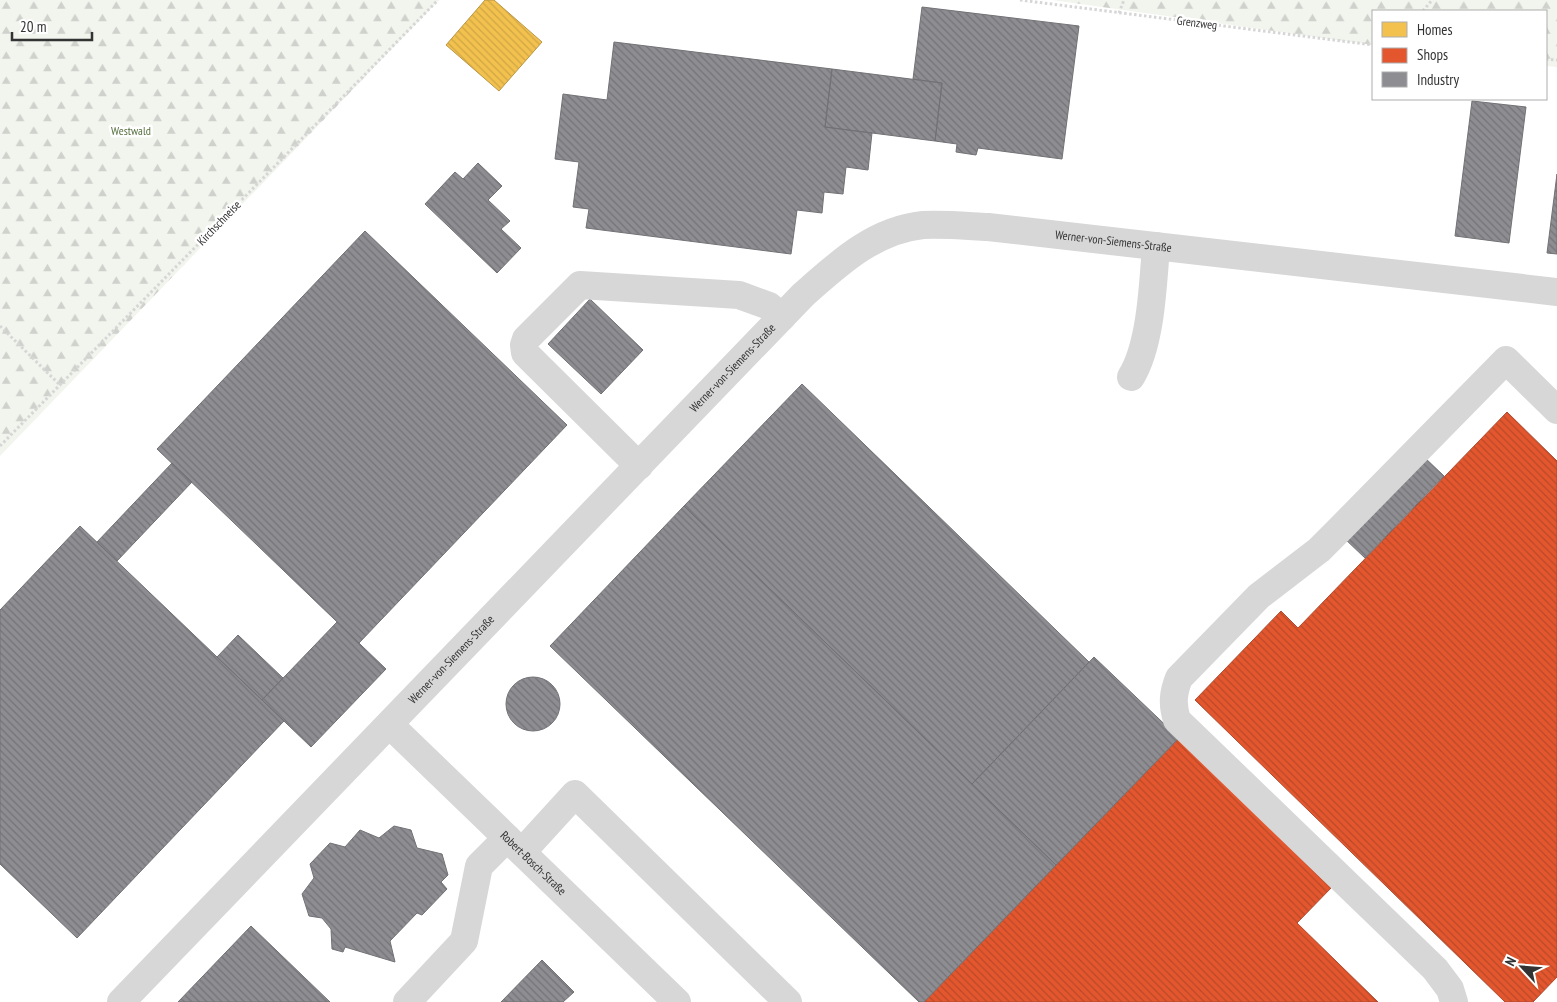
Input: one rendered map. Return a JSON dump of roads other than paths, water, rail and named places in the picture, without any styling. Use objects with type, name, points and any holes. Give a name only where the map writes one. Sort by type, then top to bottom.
[{"type":"street","name":"Werner-von-Siemens-Straße","points":[[121,1002],[803,295],[850,254],[877,238],[897,231],[922,226],[988,227],[1557,292]]},
{"type":"street","points":[[1131,377],[1138,366],[1144,348],[1156,246]]},
{"type":"street","points":[[639,466],[525,353],[526,339],[580,285],[739,295],[769,306],[782,317]]},
{"type":"street","points":[[1454,1002],[1450,989],[1435,969],[1177,720],[1173,707],[1174,691],[1179,678],[1259,596],[1319,550],[1506,360],[1557,410]]},
{"type":"street","name":"Robert-Bosch-Straße","points":[[390,725],[677,1002]]},
{"type":"street","points":[[406,1002],[464,941],[479,866],[515,845],[575,794],[788,1002]]},
{"type":"park label","name":"Westwald","points":[[131,131]]}]
